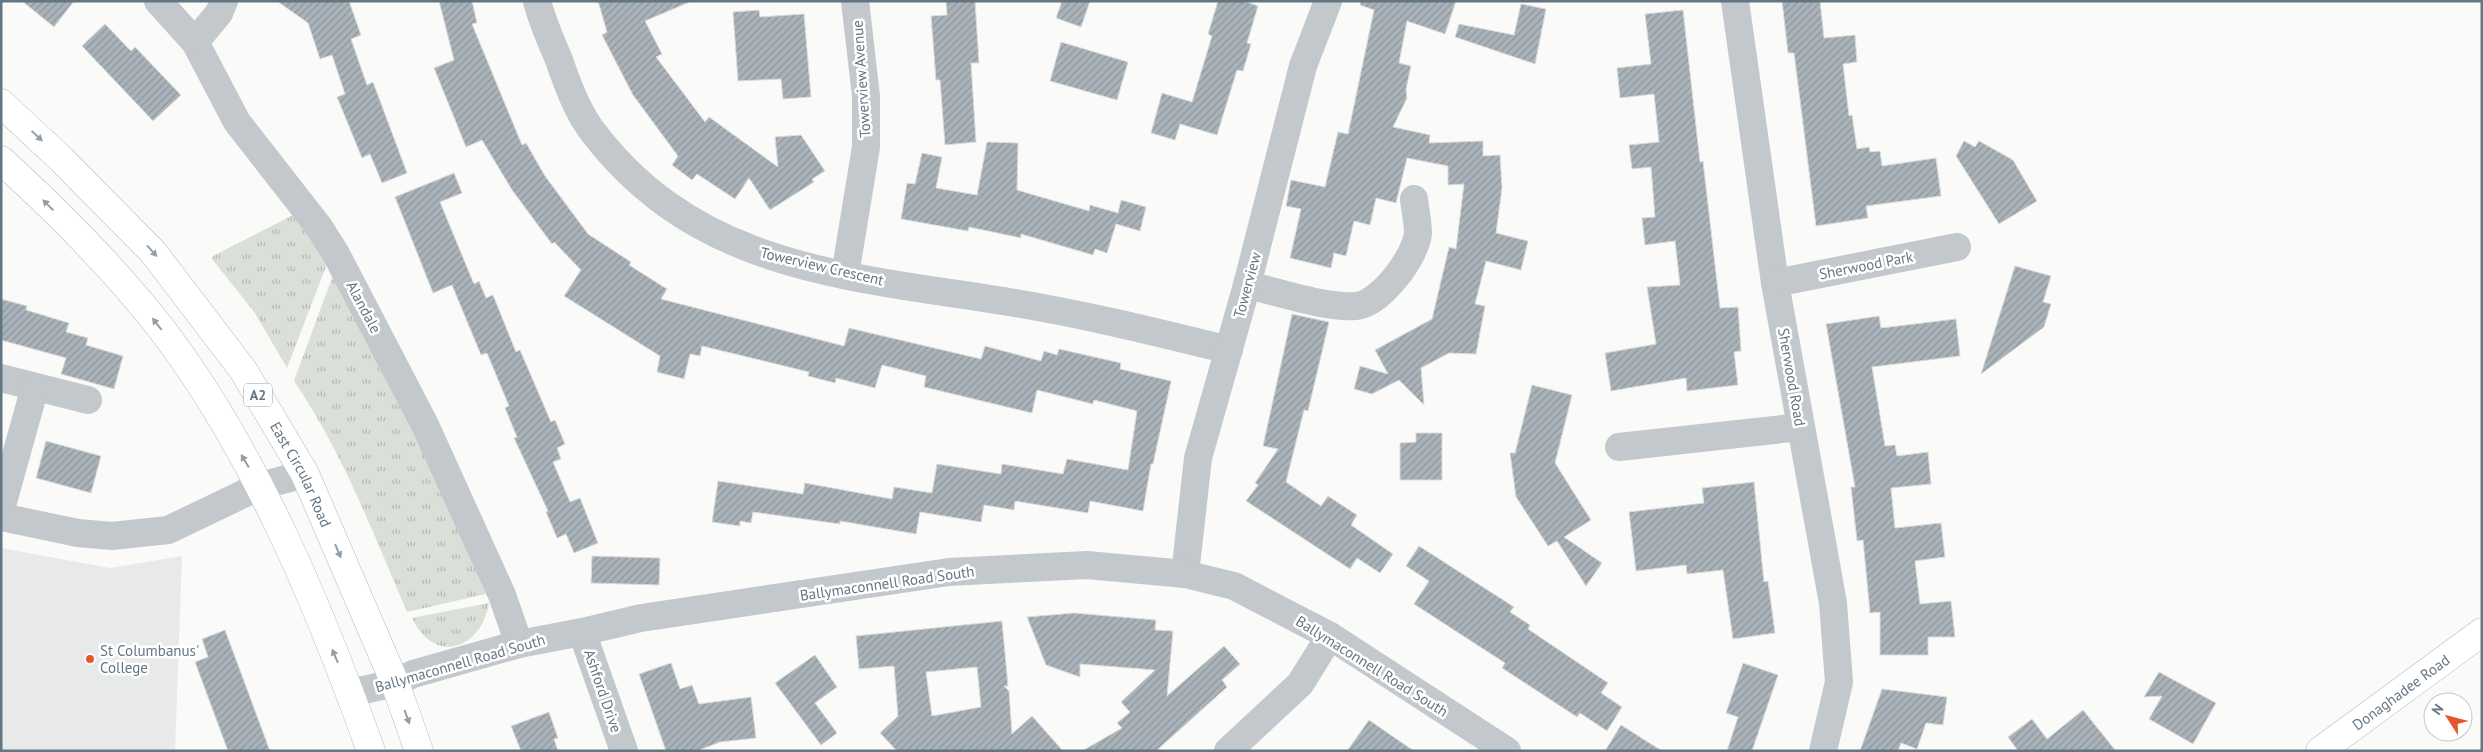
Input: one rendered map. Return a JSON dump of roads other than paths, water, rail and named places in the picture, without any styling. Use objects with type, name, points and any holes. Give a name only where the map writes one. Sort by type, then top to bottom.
[{"type":"main road","name":"East Circular Road","points":[[1,103],[61,159],[153,252],[243,370],[305,474],[395,684],[419,751]]},
{"type":"main road","points":[[1,160],[122,280],[155,322],[199,384],[260,486],[299,571],[350,693],[371,751]]},
{"type":"main road","name":"Donaghadee Road","points":[[2320,751],[2482,632]]},
{"type":"street","name":"Alandale","points":[[158,1],[195,42],[237,122],[319,227],[336,254],[425,425],[502,594],[519,644]]},
{"type":"street","points":[[195,42],[219,13],[224,1]]},
{"type":"street","name":"Towerview Crescent","points":[[537,1],[571,93],[589,127],[633,178],[682,216],[732,243],[781,260],[845,275],[1032,305],[1229,350]]},
{"type":"street","name":"Towerview Avenue","points":[[845,275],[866,148],[866,96],[855,1]]},
{"type":"street","name":"Towerview","points":[[1185,574],[1198,458],[1247,285],[1303,66],[1328,1]]},
{"type":"street","name":"Sherwood Road","points":[[1735,1],[1775,283],[1833,603],[1839,682],[1823,751]]},
{"type":"street","points":[[1247,285],[1331,304],[1358,306],[1386,289],[1408,262],[1418,234],[1414,199]]},
{"type":"street","name":"Sherwood Park","points":[[1775,283],[1957,247]]},
{"type":"street","points":[[1,378],[88,400]]},
{"type":"street","points":[[1,509],[35,387]]},
{"type":"street","points":[[1619,447],[1801,427]]},
{"type":"street","points":[[1,517],[78,533],[112,536],[168,530],[260,486],[305,474]]},
{"type":"street","name":"Ballymaconnell Road South","points":[[350,693],[395,684],[413,674],[519,644],[641,618],[949,572],[1087,565],[1185,574],[1234,586],[1330,636],[1507,751]]},
{"type":"street","name":"Ashford Drive","points":[[582,632],[624,751]]},
{"type":"street","points":[[1228,751],[1300,684],[1330,636]]},
{"type":"place","name":"St Columbanus' College","points":[[90,659]]}]
